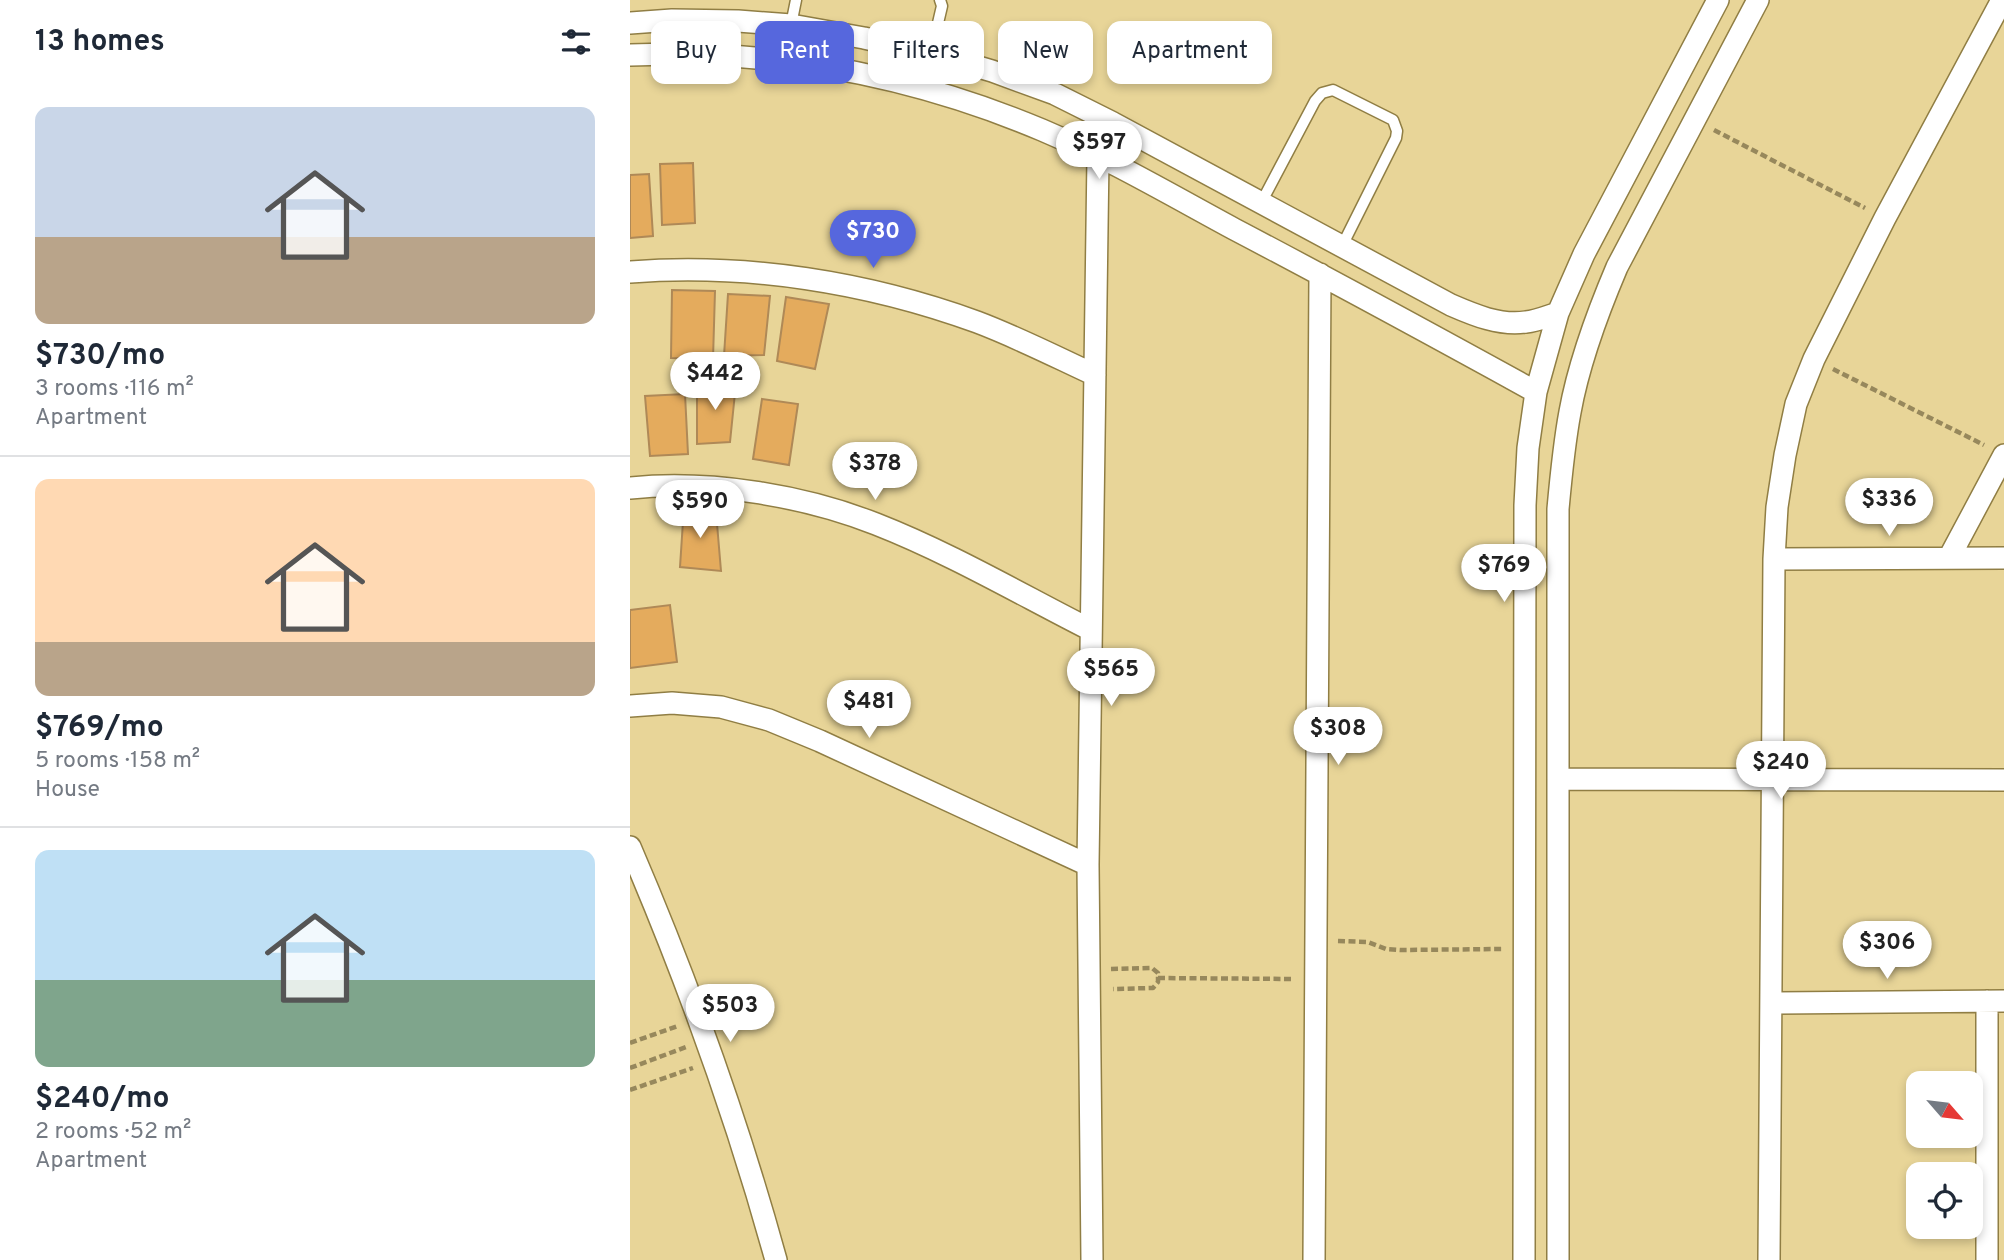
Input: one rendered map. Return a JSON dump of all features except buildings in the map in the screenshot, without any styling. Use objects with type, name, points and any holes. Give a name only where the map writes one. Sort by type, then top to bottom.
[{"type":"street","points":[[1524,1260],[1525,505],[1528,448],[1536,392],[1558,313],[1584,254],[1718,0]]},
{"type":"street","points":[[1558,1260],[1558,509],[1562,459],[1582,361],[1617,267],[1758,0]]},
{"type":"street","points":[[1769,1260],[1774,559],[1784,455],[1796,404],[1814,359],[1885,218],[2001,0]]},
{"type":"street","points":[[630,23],[672,20],[755,22]]},
{"type":"street","points":[[630,54],[730,55],[795,61],[859,72],[921,87],[983,107],[1098,157],[1536,392]]},
{"type":"street","points":[[984,69],[1055,94],[1113,123],[1474,315],[1500,321],[1526,322],[1558,313]]},
{"type":"street","points":[[1092,1260],[1088,865],[1098,157]]},
{"type":"street","points":[[630,272],[752,272],[867,290],[923,304],[978,323],[1095,375]]},
{"type":"street","points":[[1314,1260],[1320,274]]},
{"type":"street","points":[[1949,558],[2004,455]]},
{"type":"street","points":[[630,488],[701,487],[760,494],[819,506],[875,524],[929,547],[1091,630]]},
{"type":"street","points":[[1774,559],[2004,558]]},
{"type":"street","points":[[630,706],[672,703],[721,708],[769,720],[1088,865]]},
{"type":"street","points":[[1558,779],[2004,780]]},
{"type":"street","points":[[630,847],[667,933],[707,1040],[776,1260]]},
{"type":"street","points":[[1771,1003],[1996,1001],[1987,1260]]},
{"type":"street","points":[[1524,1025],[1558,1023]]},
{"type":"lane","points":[[792,21],[796,0]]},
{"type":"lane","points":[[938,21],[942,6],[940,0]]},
{"type":"lane","points":[[1261,203],[1315,101],[1322,93],[1333,90],[1393,120],[1397,131],[1396,138],[1342,246]]},
{"type":"path","points":[[1695,120],[1885,218]]},
{"type":"path","points":[[1814,359],[2004,455]]},
{"type":"path","points":[[1316,942],[1361,941],[1400,950],[1525,949]]},
{"type":"path","points":[[1152,968],[1158,973],[1158,982],[1153,988],[1089,980],[1152,968]]},
{"type":"path","points":[[1158,978],[1315,979]]},
{"type":"path","points":[[630,1043],[699,1018]]},
{"type":"path","points":[[630,1068],[707,1040]]},
{"type":"path","points":[[630,1090],[714,1062]]}]
